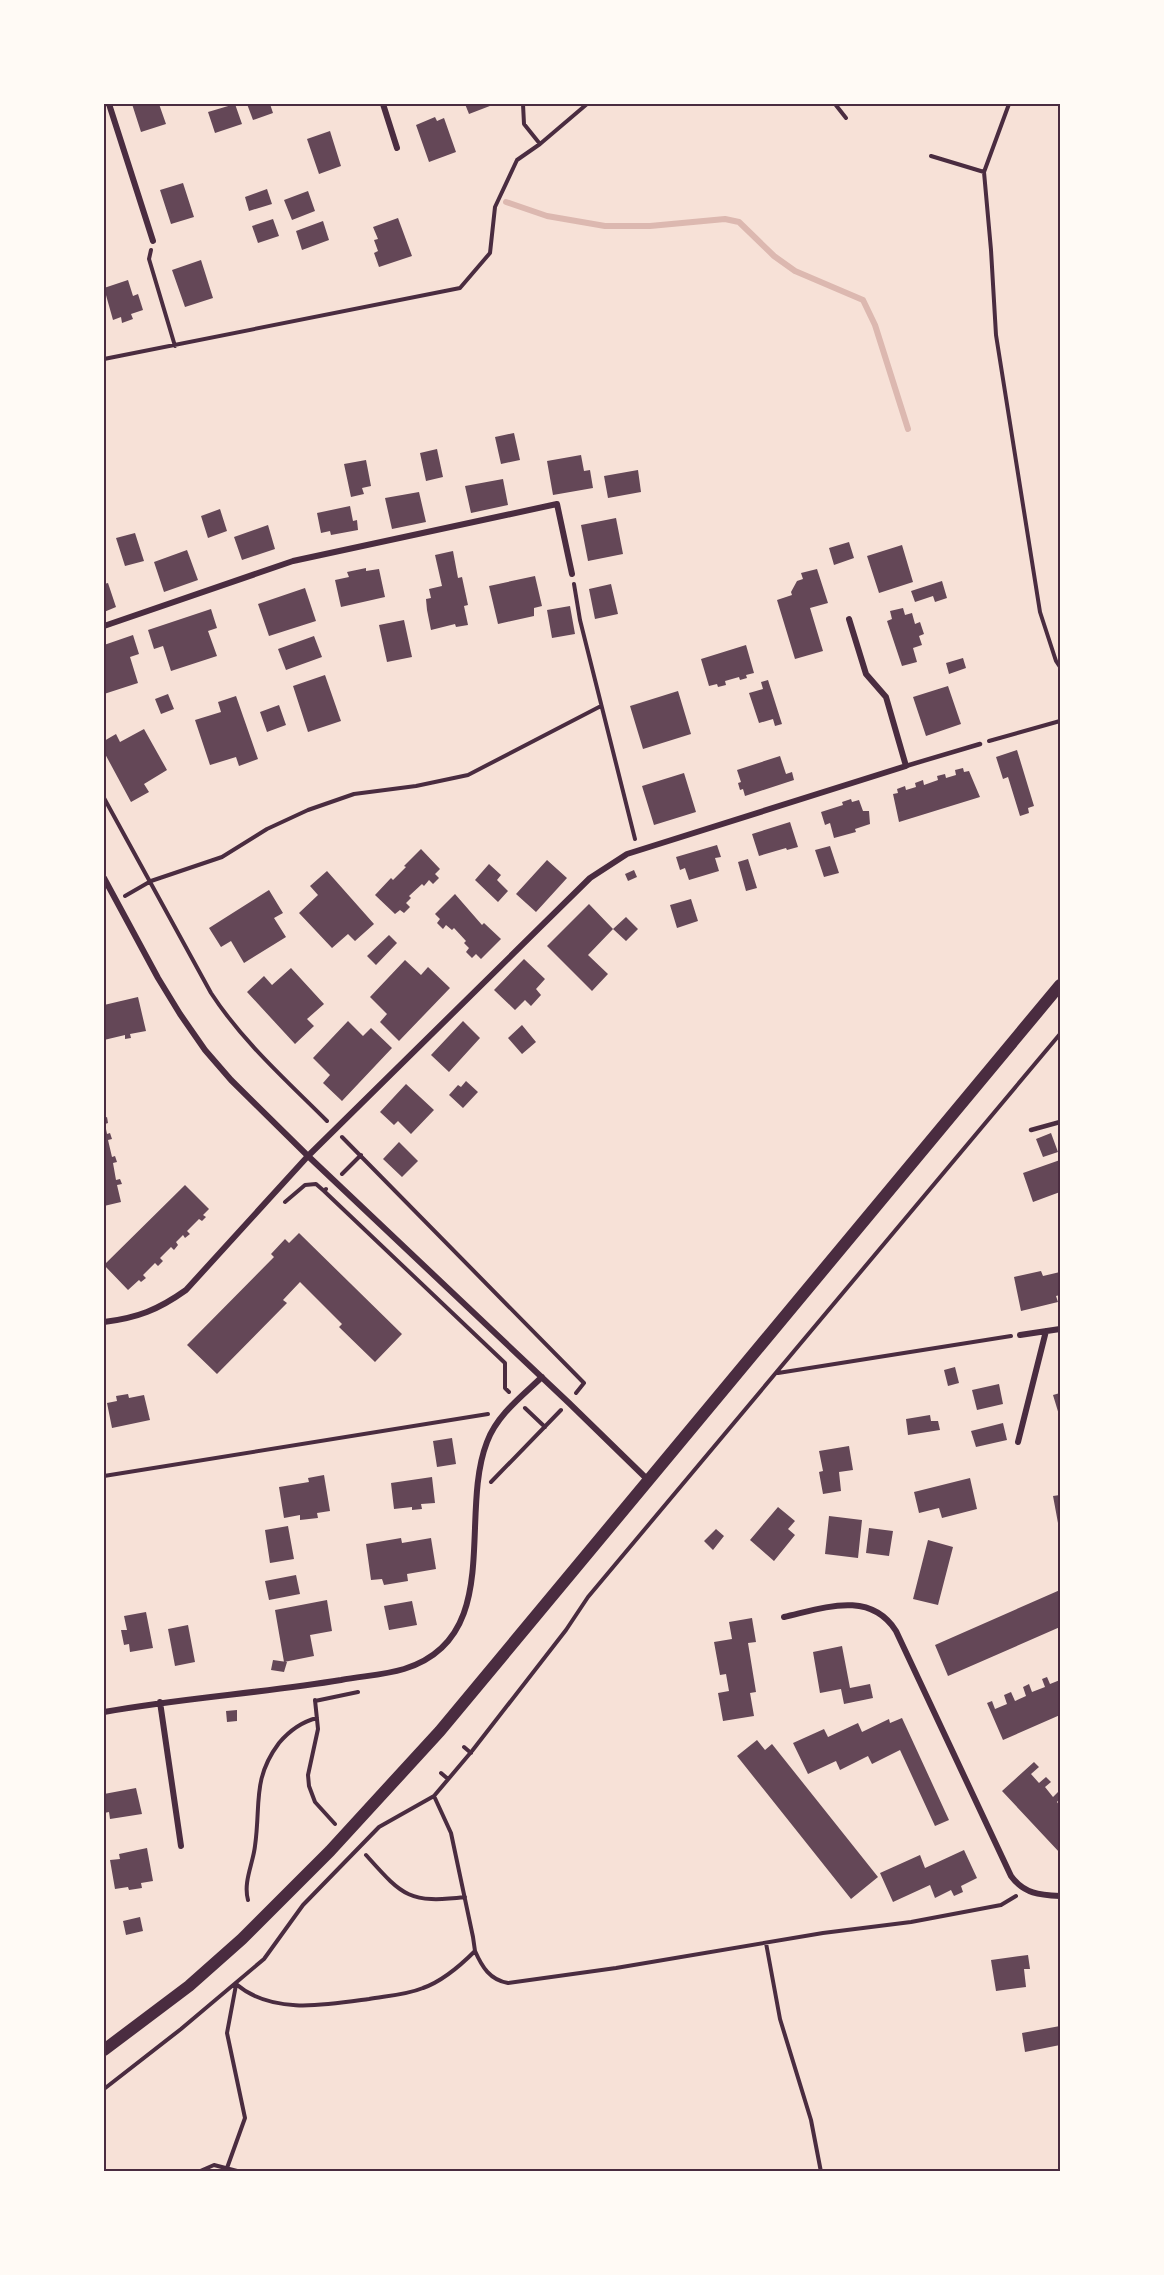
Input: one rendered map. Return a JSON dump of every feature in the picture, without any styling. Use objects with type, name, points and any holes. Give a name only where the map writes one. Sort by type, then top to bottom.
[{"type":"main road","points":[[104,2050],[189,1986],[242,1939],[330,1851],[446,1723],[1060,985]]},
{"type":"street","points":[[109,104],[153,241]]},
{"type":"street","points":[[383,104],[397,148]]},
{"type":"street","points":[[104,626],[294,561],[557,504],[572,574]]},
{"type":"street","points":[[104,1322],[147,1313],[167,1304],[186,1290],[335,1129],[590,878],[617,859],[638,850],[906,766],[886,697],[866,674],[849,619]]},
{"type":"street","points":[[104,878],[158,978],[205,1050],[231,1080],[648,1480]]},
{"type":"street","points":[[1020,1335],[1060,1329]]},
{"type":"street","points":[[1018,1442],[1046,1331]]},
{"type":"street","points":[[104,1712],[160,1702],[312,1685],[405,1668],[422,1660],[449,1640],[465,1613],[470,1592],[481,1460],[494,1426],[542,1377]]},
{"type":"street","points":[[784,1617],[840,1605],[853,1605],[874,1610],[891,1622],[1006,1867],[1016,1883],[1023,1889],[1060,1896]]},
{"type":"street","points":[[160,1702],[181,1846]]},
{"type":"lane","points":[[906,766],[980,744]]},
{"type":"lane","points":[[1031,1130],[1060,1122]]},
{"type":"path","points":[[523,104],[524,124],[540,144]]},
{"type":"path","points":[[104,359],[460,288],[490,253],[495,207],[517,160],[540,144],[586,104]]},
{"type":"path","points":[[835,104],[846,117]]},
{"type":"path","points":[[1010,104],[984,172],[992,250],[996,335],[1040,612],[1060,667]]},
{"type":"path","points":[[931,156],[984,172]]},
{"type":"path","points":[[153,241],[149,259],[175,346]]},
{"type":"path","points":[[572,574],[580,620],[638,850]]},
{"type":"path","points":[[116,901],[151,881],[222,856],[267,829],[327,803],[354,794],[416,786],[468,775],[601,706]]},
{"type":"path","points":[[980,744],[1060,721]]},
{"type":"path","points":[[104,798],[212,993],[240,1034],[584,1383]]},
{"type":"path","points":[[104,2089],[264,1959],[303,1905],[379,1827],[434,1796],[471,1753],[566,1630],[588,1597],[1060,1034]]},
{"type":"path","points":[[361,1155],[324,1191],[505,1363],[505,1388],[545,1427]]},
{"type":"path","points":[[777,1373],[1020,1335]]},
{"type":"path","points":[[104,1476],[507,1411]]},
{"type":"path","points":[[312,1685],[318,1729],[308,1775],[309,1786],[315,1802],[335,1824]]},
{"type":"path","points":[[248,1900],[245,1888],[253,1858],[257,1801],[261,1777],[268,1758],[285,1736],[302,1722],[317,1718]]},
{"type":"path","points":[[464,1747],[471,1753]]},
{"type":"path","points":[[441,1773],[448,1779]]},
{"type":"path","points":[[434,1796],[451,1833],[475,1951],[482,1967],[497,1981],[508,1983],[911,1922],[1001,1905],[1017,1896],[1023,1889]]},
{"type":"path","points":[[366,1855],[393,1885],[409,1895],[437,1900],[465,1897]]},
{"type":"path","points":[[766,1943],[780,2019],[811,2120],[821,2172]]},
{"type":"path","points":[[236,1984],[247,1993],[278,2003],[301,2005],[341,2002],[421,1989],[440,1980],[475,1951]]},
{"type":"path","points":[[227,2168],[244,2118],[227,2033],[236,1984]]},
{"type":"path","points":[[198,2172],[214,2165],[241,2172]]},
{"type":"building","points":[[132,104],[159,104],[166,124],[141,132]]},
{"type":"building","points":[[235,104],[242,124],[215,133],[208,112]]},
{"type":"building","points":[[247,104],[270,104],[273,113],[253,120]]},
{"type":"building","points":[[465,104],[495,104],[469,114]]},
{"type":"building","points":[[435,117],[437,121],[444,118],[456,152],[429,162],[416,125]]},
{"type":"building","points":[[330,131],[341,166],[319,174],[307,139]]},
{"type":"building","points":[[183,183],[194,217],[171,224],[160,190]]},
{"type":"building","points":[[267,189],[272,204],[249,211],[245,197]]},
{"type":"building","points":[[308,191],[315,211],[292,220],[284,200]]},
{"type":"building","points":[[398,218],[412,256],[379,267],[374,253],[378,251],[374,240],[378,239],[373,227]]},
{"type":"building","points":[[273,219],[279,236],[258,243],[252,226]]},
{"type":"building","points":[[323,221],[329,240],[302,250],[296,231]]},
{"type":"building","points":[[201,260],[213,298],[185,307],[172,270]]},
{"type":"building","points":[[128,280],[133,296],[138,294],[143,310],[131,314],[133,319],[122,323],[121,317],[113,320],[104,288]]},
{"type":"building","points":[[514,433],[520,460],[501,464],[495,437]]},
{"type":"building","points":[[437,449],[443,477],[426,481],[420,453]]},
{"type":"building","points":[[581,455],[584,471],[590,470],[593,488],[553,495],[547,461]]},
{"type":"building","points":[[366,460],[371,486],[362,488],[364,494],[351,497],[344,464]]},
{"type":"building","points":[[638,470],[641,492],[608,498],[604,476]]},
{"type":"building","points":[[503,479],[508,505],[471,513],[465,486]]},
{"type":"building","points":[[419,492],[426,522],[392,529],[385,498]]},
{"type":"building","points":[[350,506],[353,521],[357,520],[358,530],[331,535],[330,531],[321,533],[317,513]]},
{"type":"building","points":[[220,509],[227,531],[208,538],[201,516]]},
{"type":"building","points":[[616,518],[623,554],[588,561],[581,525]]},
{"type":"building","points":[[268,525],[275,549],[242,560],[234,537]]},
{"type":"building","points":[[135,533],[144,561],[125,566],[116,538]]},
{"type":"building","points":[[849,542],[854,558],[834,565],[829,548]]},
{"type":"building","points":[[902,545],[913,582],[879,593],[867,556]]},
{"type":"building","points":[[187,550],[198,580],[164,592],[154,562]]},
{"type":"building","points":[[453,551],[458,578],[462,577],[468,605],[464,606],[468,625],[456,627],[455,624],[431,630],[426,599],[431,598],[429,589],[442,586],[435,555]]},
{"type":"building","points":[[366,568],[366,571],[379,569],[385,597],[341,607],[335,580],[349,577],[347,572]]},
{"type":"building","points":[[817,569],[828,603],[810,608],[823,651],[795,659],[777,600],[792,595],[791,592],[797,581],[803,579],[801,573]]},
{"type":"building","points":[[535,576],[542,606],[534,608],[534,616],[498,624],[489,586]]},
{"type":"building","points":[[942,581],[947,598],[935,602],[933,596],[915,602],[911,591]]},
{"type":"building","points":[[108,583],[116,607],[104,612],[104,584]]},
{"type":"building","points":[[611,584],[618,614],[595,619],[589,589]]},
{"type":"building","points":[[305,588],[316,621],[269,636],[258,604]]},
{"type":"building","points":[[570,606],[575,634],[552,638],[547,610]]},
{"type":"building","points":[[903,608],[905,615],[912,613],[915,624],[920,622],[924,634],[919,636],[922,645],[913,648],[917,662],[902,666],[887,621],[892,619],[890,611]]},
{"type":"building","points":[[211,609],[217,628],[208,631],[217,656],[171,671],[163,646],[154,649],[148,630]]},
{"type":"building","points":[[404,620],[412,657],[387,662],[379,625]]},
{"type":"building","points":[[133,635],[139,654],[130,657],[138,683],[104,694],[104,645]]},
{"type":"building","points":[[314,636],[322,657],[286,670],[278,649]]},
{"type":"building","points":[[746,645],[754,673],[740,680],[739,677],[725,681],[726,685],[709,686],[701,659]]},
{"type":"building","points":[[963,658],[966,668],[949,674],[946,663]]},
{"type":"building","points":[[325,675],[341,721],[308,732],[293,686]]},
{"type":"building","points":[[768,680],[782,724],[775,726],[773,719],[759,723],[749,693],[763,689],[761,682]]},
{"type":"building","points":[[948,686],[961,724],[926,736],[913,697]]},
{"type":"building","points":[[678,691],[691,734],[643,749],[630,706]]},
{"type":"building","points":[[168,694],[174,709],[161,714],[155,699]]},
{"type":"building","points":[[236,696],[258,759],[239,766],[236,757],[210,765],[195,720],[221,712],[218,702]]},
{"type":"building","points":[[279,705],[286,725],[267,732],[260,712]]},
{"type":"building","points":[[144,729],[167,770],[144,784],[149,792],[131,802],[104,752],[104,741],[116,734],[120,742]]},
{"type":"building","points":[[1017,750],[1034,806],[1028,808],[1029,813],[1020,816],[1008,777],[1003,779],[996,757]]},
{"type":"building","points":[[780,756],[786,774],[792,772],[794,780],[745,796],[743,789],[740,790],[738,783],[741,782],[737,770]]},
{"type":"building","points":[[963,768],[964,772],[969,771],[980,797],[899,822],[893,794],[898,793],[897,789],[905,786],[906,790],[916,787],[915,783],[923,780],[924,785],[938,780],[937,776],[945,774],[946,778],[956,775],[955,770]]},
{"type":"building","points":[[684,773],[696,812],[654,825],[642,786]]},
{"type":"building","points":[[851,799],[852,802],[859,800],[863,811],[869,811],[870,824],[855,829],[856,832],[834,838],[830,823],[825,825],[821,812],[843,805],[842,802]]},
{"type":"building","points":[[790,822],[798,847],[759,856],[752,834]]},
{"type":"building","points":[[717,845],[721,857],[715,858],[719,871],[689,880],[685,868],[680,870],[676,857]]},
{"type":"building","points":[[830,846],[839,873],[824,877],[815,850]]},
{"type":"building","points":[[421,849],[440,869],[435,874],[439,878],[433,884],[429,880],[424,886],[422,884],[409,896],[411,898],[406,903],[410,907],[404,913],[400,910],[395,914],[375,895],[391,878],[393,880],[406,867],[404,866]]},
{"type":"building","points":[[748,859],[757,888],[746,891],[738,862]]},
{"type":"building","points":[[547,860],[567,878],[536,912],[516,894]]},
{"type":"building","points":[[489,864],[501,875],[497,880],[508,891],[498,902],[475,880]]},
{"type":"building","points":[[634,870],[637,877],[628,881],[625,874]]},
{"type":"building","points":[[327,871],[374,924],[355,941],[348,934],[332,948],[299,913],[318,895],[310,886]]},
{"type":"building","points":[[269,890],[283,913],[274,918],[286,937],[244,963],[231,941],[221,947],[209,928]]},
{"type":"building","points":[[455,894],[482,925],[484,923],[501,939],[481,959],[476,954],[472,958],[466,952],[469,948],[464,943],[466,941],[454,928],[452,930],[446,925],[443,929],[437,923],[440,919],[435,914]]},
{"type":"building","points":[[691,899],[698,921],[677,928],[670,905]]},
{"type":"building","points":[[589,904],[613,929],[588,955],[608,974],[592,991],[547,946]]},
{"type":"building","points":[[626,917],[638,929],[626,941],[613,929]]},
{"type":"building","points":[[389,935],[397,943],[376,965],[367,956]]},
{"type":"building","points":[[524,959],[545,979],[536,989],[541,995],[531,1006],[525,1000],[515,1010],[494,990]]},
{"type":"building","points":[[405,960],[421,975],[428,967],[450,988],[399,1041],[380,1022],[387,1014],[370,997]]},
{"type":"building","points":[[291,968],[324,1004],[307,1019],[314,1026],[295,1044],[247,992],[264,976],[272,985]]},
{"type":"building","points":[[138,997],[146,1031],[130,1034],[131,1038],[125,1039],[125,1035],[104,1040],[104,1005]]},
{"type":"building","points":[[348,1021],[363,1036],[371,1028],[392,1048],[342,1101],[323,1083],[330,1075],[313,1058]]},
{"type":"building","points":[[463,1021],[480,1038],[449,1072],[431,1055]]},
{"type":"building","points":[[522,1025],[536,1042],[522,1054],[508,1038]]},
{"type":"building","points":[[466,1081],[478,1092],[463,1108],[449,1095],[458,1085],[461,1087]]},
{"type":"building","points":[[406,1084],[434,1110],[411,1134],[398,1121],[394,1125],[380,1112]]},
{"type":"building","points":[[107,1117],[108,1123],[105,1124],[107,1134],[110,1133],[112,1139],[108,1140],[112,1157],[115,1156],[117,1162],[113,1163],[116,1180],[120,1179],[122,1184],[117,1185],[121,1202],[104,1206],[104,1118]]},
{"type":"building","points":[[1051,1133],[1058,1152],[1043,1157],[1036,1139]]},
{"type":"building","points":[[399,1142],[418,1161],[402,1177],[383,1159]]},
{"type":"building","points":[[1060,1160],[1060,1192],[1033,1202],[1023,1173]]},
{"type":"building","points":[[185,1185],[209,1209],[203,1215],[206,1217],[202,1221],[199,1219],[187,1231],[190,1234],[185,1238],[183,1235],[176,1242],[178,1245],[174,1250],[171,1247],[160,1258],[163,1261],[158,1266],[155,1263],[143,1275],[146,1278],[141,1282],[139,1280],[128,1290],[104,1265]]},
{"type":"building","points":[[299,1233],[402,1334],[375,1362],[339,1327],[342,1324],[300,1282],[283,1300],[287,1303],[217,1374],[187,1345],[274,1257],[271,1254],[285,1239],[289,1243]]},
{"type":"building","points":[[1041,1271],[1043,1276],[1060,1272],[1060,1295],[1056,1296],[1058,1302],[1021,1311],[1014,1277]]},
{"type":"building","points":[[955,1367],[959,1383],[948,1386],[944,1370]]},
{"type":"building","points":[[999,1384],[1003,1404],[977,1410],[972,1390]]},
{"type":"building","points":[[1060,1393],[1060,1418],[1053,1395]]},
{"type":"building","points":[[128,1394],[129,1398],[144,1395],[150,1420],[112,1428],[107,1403],[117,1401],[116,1396]]},
{"type":"building","points":[[930,1415],[931,1421],[938,1421],[940,1430],[908,1435],[906,1419]]},
{"type":"building","points":[[1003,1423],[1007,1440],[976,1447],[971,1431]]},
{"type":"building","points":[[452,1438],[456,1464],[437,1467],[433,1441]]},
{"type":"building","points":[[849,1446],[853,1470],[839,1472],[841,1491],[823,1494],[819,1472],[823,1471],[819,1451]]},
{"type":"building","points":[[324,1475],[330,1511],[317,1513],[318,1518],[300,1520],[300,1515],[284,1518],[279,1487],[309,1482],[308,1478]]},
{"type":"building","points":[[432,1477],[435,1503],[421,1504],[422,1509],[412,1510],[412,1507],[394,1509],[391,1483]]},
{"type":"building","points":[[970,1478],[977,1509],[942,1518],[939,1508],[919,1513],[914,1492]]},
{"type":"building","points":[[1060,1495],[1060,1523],[1058,1523],[1053,1496]]},
{"type":"building","points":[[778,1507],[795,1521],[788,1529],[795,1535],[774,1561],[750,1540]]},
{"type":"building","points":[[829,1516],[862,1520],[858,1558],[825,1554]]},
{"type":"building","points":[[288,1526],[294,1559],[270,1563],[265,1530]]},
{"type":"building","points":[[869,1528],[893,1531],[889,1556],[866,1553]]},
{"type":"building","points":[[716,1529],[724,1536],[713,1550],[704,1541]]},
{"type":"building","points":[[401,1538],[402,1543],[431,1538],[436,1569],[407,1574],[408,1581],[384,1585],[382,1579],[371,1580],[366,1544]]},
{"type":"building","points":[[928,1540],[953,1547],[938,1605],[913,1599]]},
{"type":"building","points":[[296,1575],[300,1594],[269,1600],[265,1581]]},
{"type":"building","points":[[1060,1590],[1060,1627],[948,1676],[935,1645]]},
{"type":"building","points":[[327,1600],[332,1631],[310,1635],[314,1656],[284,1662],[275,1610]]},
{"type":"building","points":[[412,1601],[417,1625],[389,1630],[384,1606]]},
{"type":"building","points":[[146,1612],[153,1648],[130,1652],[129,1644],[124,1645],[121,1630],[127,1630],[124,1616]]},
{"type":"building","points":[[752,1618],[756,1642],[748,1643],[756,1692],[750,1693],[754,1716],[723,1721],[718,1693],[729,1691],[726,1674],[720,1675],[714,1642],[732,1639],[729,1622]]},
{"type":"building","points":[[188,1625],[195,1662],[175,1666],[168,1629]]},
{"type":"building","points":[[842,1646],[850,1688],[870,1684],[873,1698],[844,1704],[841,1689],[820,1693],[813,1652]]},
{"type":"building","points":[[273,1660],[287,1662],[284,1672],[271,1670]]},
{"type":"building","points":[[1047,1677],[1050,1684],[1060,1680],[1060,1715],[1003,1740],[987,1703],[992,1701],[995,1709],[1007,1704],[1004,1695],[1011,1692],[1015,1701],[1026,1696],[1023,1687],[1029,1684],[1032,1692],[1045,1687],[1042,1679]]},
{"type":"building","points":[[237,1710],[237,1721],[227,1722],[226,1711]]},
{"type":"building","points":[[902,1718],[949,1820],[935,1826],[900,1750],[872,1764],[868,1756],[840,1770],[836,1761],[808,1774],[793,1743],[824,1729],[828,1737],[858,1723],[862,1732],[889,1719],[890,1723]]},
{"type":"building","points":[[757,1740],[765,1750],[772,1744],[878,1877],[851,1899],[737,1756]]},
{"type":"building","points":[[1034,1762],[1039,1767],[1031,1774],[1039,1783],[1046,1777],[1051,1782],[1045,1787],[1053,1797],[1058,1792],[1060,1795],[1057,1802],[1060,1806],[1060,1853],[1002,1791]]},
{"type":"building","points":[[136,1788],[142,1814],[110,1819],[109,1812],[104,1813],[104,1794]]},
{"type":"building","points":[[147,1848],[153,1881],[141,1883],[142,1888],[115,1889],[110,1860],[120,1859],[119,1854]]},
{"type":"building","points":[[964,1850],[977,1878],[961,1886],[963,1892],[954,1896],[951,1890],[935,1898],[930,1885],[893,1902],[880,1873],[920,1855],[925,1868]]},
{"type":"building","points":[[140,1917],[143,1931],[126,1935],[123,1921]]},
{"type":"building","points":[[1028,1955],[1030,1969],[1024,1969],[1026,1987],[996,1991],[991,1960]]},
{"type":"building","points":[[1060,2026],[1060,2045],[1025,2052],[1022,2033]]},
{"type":"waterway","points":[[506,202],[547,216],[605,226],[650,226],[725,219],[739,222],[774,256],[795,271],[863,300],[875,325],[908,429]]}]
